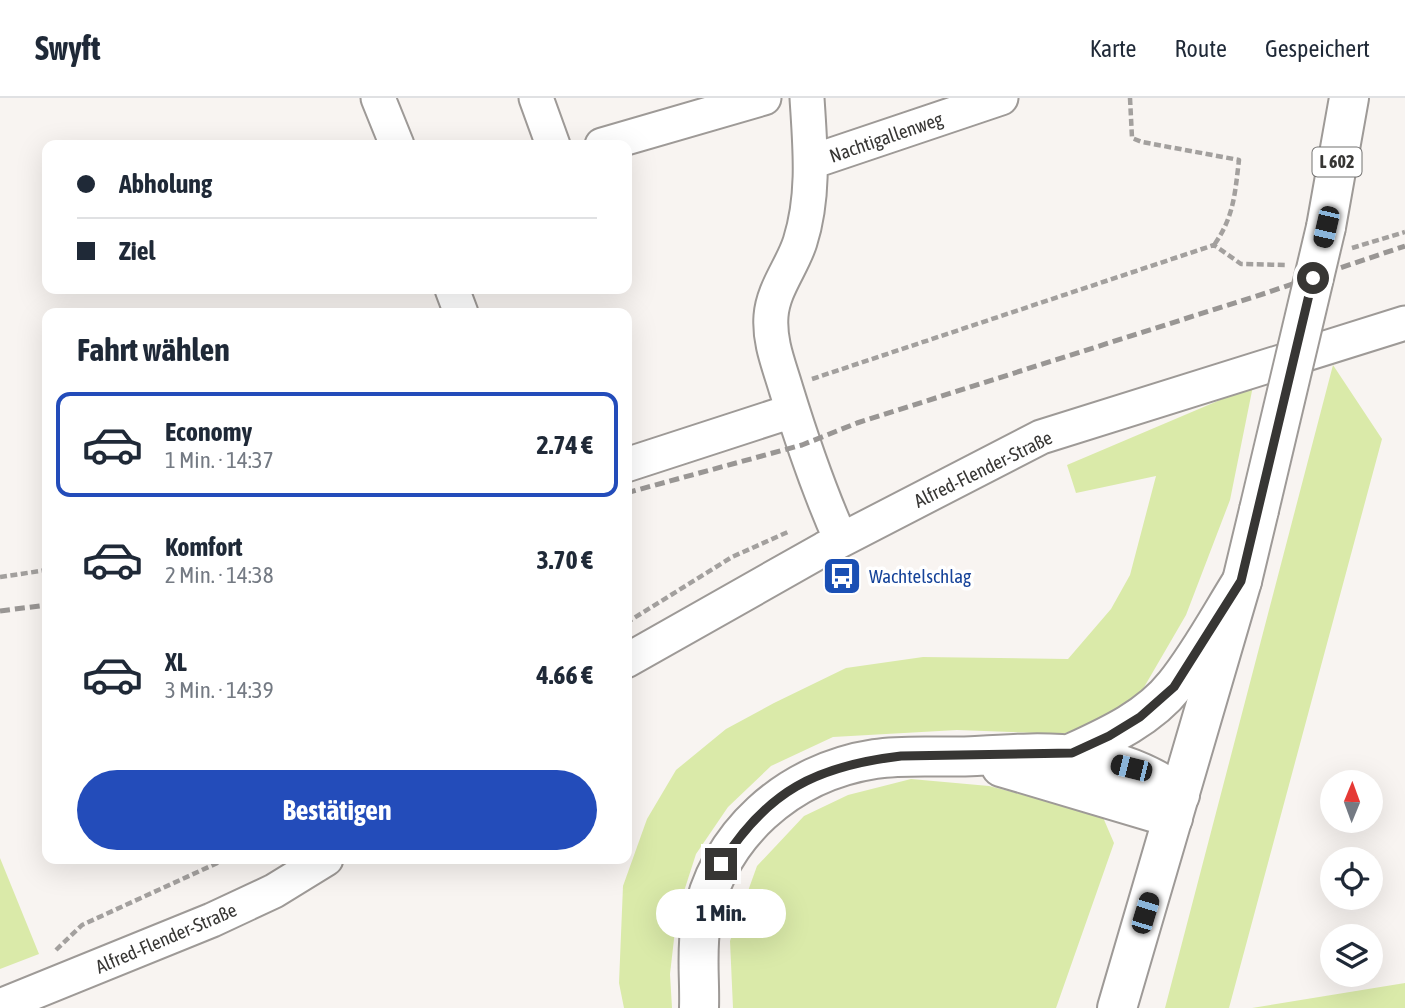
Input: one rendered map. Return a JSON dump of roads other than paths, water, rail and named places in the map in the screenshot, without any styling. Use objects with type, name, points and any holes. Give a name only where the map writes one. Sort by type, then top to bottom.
[{"type":"main road","name":"L 602","points":[[1177,807],[1333,239],[1349,98]]},
{"type":"main road","points":[[1072,753],[1109,736],[1140,717],[1174,687],[1241,581]]},
{"type":"main road","points":[[703,1000],[698,955],[701,923],[713,883],[733,846],[767,807],[798,785],[844,766],[901,756],[1072,753],[1131,768],[1158,779],[1177,807]]},
{"type":"main road","points":[[962,757],[1177,807]]},
{"type":"main road","points":[[1117,1008],[1177,807]]},
{"type":"street","points":[[379,98],[395,140]]},
{"type":"street","points":[[536,98],[550,140]]},
{"type":"street","points":[[619,140],[764,98]]},
{"type":"street","points":[[807,98],[811,162],[808,214],[799,245],[779,286],[771,316],[774,352],[802,444],[841,540]]},
{"type":"street","name":"Nachtigallenweg","points":[[811,162],[1001,98]]},
{"type":"street","name":"Alfred-Flender-Straße","points":[[632,657],[841,540],[1041,438],[1405,323]]},
{"type":"street","points":[[632,463],[789,399]]},
{"type":"street","name":"Alfred-Flender-Straße","points":[[0,1006],[212,920],[274,891],[318,864]]},
{"type":"railway","points":[[632,491],[802,445],[857,423],[1405,246]]},
{"type":"railway","points":[[0,611],[42,606]]},
{"type":"place","name":"Wachtelschlag","points":[[842,576]]}]
